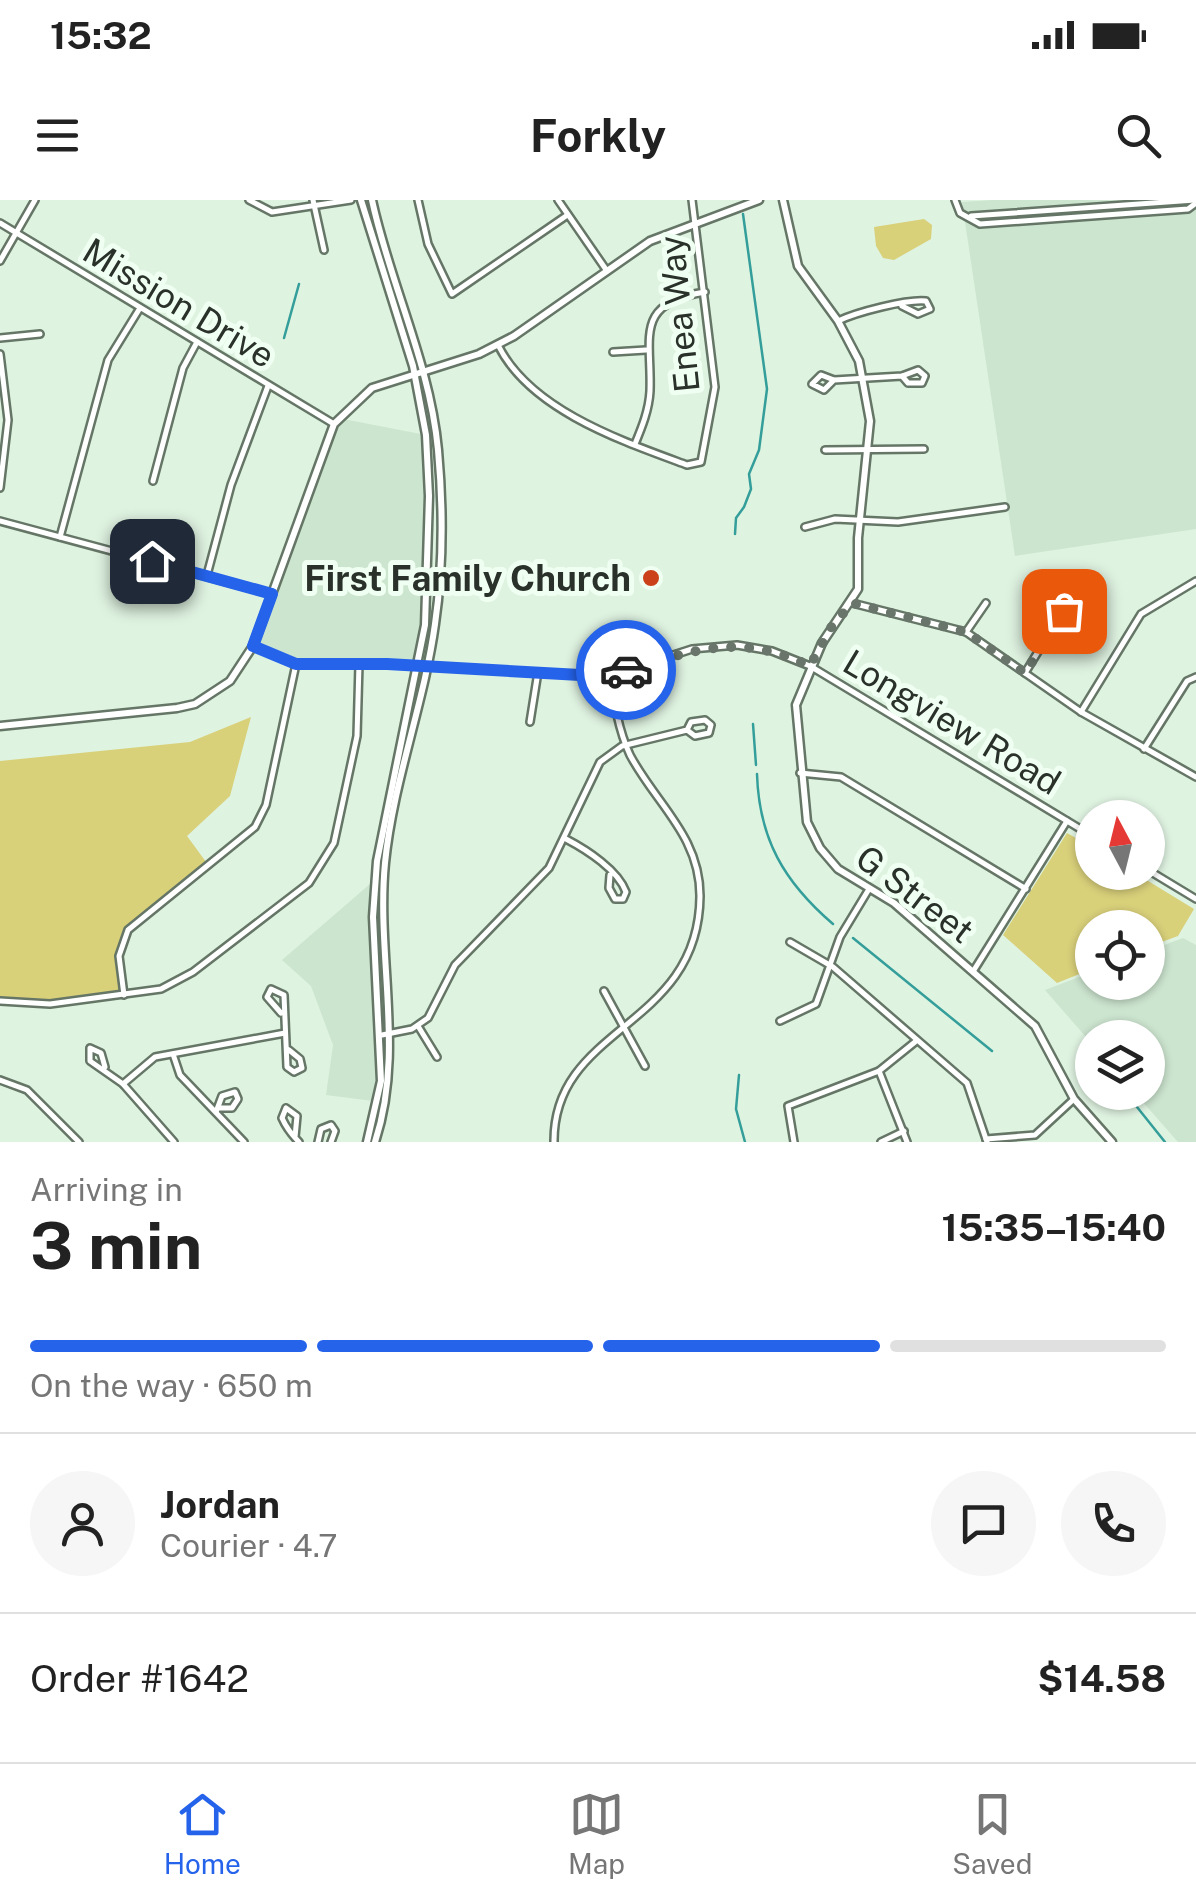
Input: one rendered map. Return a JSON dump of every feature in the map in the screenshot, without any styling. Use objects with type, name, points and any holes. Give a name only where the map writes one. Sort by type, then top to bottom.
[{"type":"street","points":[[0,262],[35,200]]},
{"type":"street","points":[[248,200],[272,212],[351,200]]},
{"type":"street","points":[[313,200],[324,250]]},
{"type":"street","points":[[361,200],[414,373],[426,435],[429,496],[428,588],[377,862],[374,917],[388,1083],[375,1142]]},
{"type":"street","points":[[367,1142],[381,1081],[385,1034],[382,918],[386,859],[436,622],[439,466],[424,370],[372,200]]},
{"type":"street","points":[[418,200],[428,244],[452,294],[566,216]]},
{"type":"street","points":[[558,200],[607,271]]},
{"type":"street","name":"Enea Way","points":[[634,444],[683,464],[694,465],[704,459],[714,406],[692,200]]},
{"type":"street","points":[[0,726],[195,704],[230,681],[253,646],[334,424],[364,393],[498,345],[650,242],[759,200]]},
{"type":"street","name":"G Street","points":[[783,200],[798,266],[838,321],[864,376],[870,413],[860,519],[859,580],[852,603],[832,626],[810,666],[796,706],[807,822],[820,848],[838,869],[869,888],[974,970],[1035,1026],[1074,1098],[1112,1142]]},
{"type":"street","points":[[955,200],[960,213],[968,216],[1196,202]]},
{"type":"street","name":"Mission Drive","points":[[0,222],[334,424]]},
{"type":"street","points":[[498,345],[525,383],[634,444],[649,396],[649,329],[662,308],[676,298],[704,292]]},
{"type":"street","points":[[838,321],[862,310],[922,300],[930,310],[918,314],[902,306]]},
{"type":"street","points":[[60,537],[108,360],[140,308]]},
{"type":"street","points":[[0,338],[40,334]]},
{"type":"street","points":[[153,482],[184,368],[197,342]]},
{"type":"street","points":[[613,352],[646,350]]},
{"type":"street","points":[[0,354],[8,420],[0,488]]},
{"type":"street","points":[[834,380],[902,376]]},
{"type":"street","points":[[207,575],[231,485],[268,386]]},
{"type":"street","points":[[825,450],[924,449]]},
{"type":"street","points":[[805,527],[826,520],[898,522],[1005,508]]},
{"type":"street","points":[[0,521],[272,594]]},
{"type":"street","points":[[1080,712],[1141,614],[1196,582]]},
{"type":"street","points":[[852,603],[966,632],[1080,712],[1196,777]]},
{"type":"street","points":[[966,632],[986,603]]},
{"type":"street","points":[[1025,673],[1064,611]]},
{"type":"street","name":"Longview Road","points":[[253,646],[296,664],[610,673],[679,652],[725,645],[772,651],[810,666],[1075,826]]},
{"type":"street","points":[[124,994],[119,956],[128,930],[255,827],[266,805],[296,664]]},
{"type":"street","points":[[0,1001],[50,1004],[161,988],[193,972],[322,868],[334,843],[357,736],[359,664]]},
{"type":"street","points":[[530,722],[538,672]]},
{"type":"street","points":[[554,1142],[557,1112],[569,1084],[606,1039],[656,1003],[679,974],[695,936],[700,898],[696,866],[685,834],[626,744],[610,673]]},
{"type":"street","points":[[1144,749],[1186,682],[1196,677]]},
{"type":"street","points":[[385,1034],[418,1026],[435,1008],[454,965],[542,875],[566,840],[594,770],[626,744],[687,730],[709,733],[711,726],[706,720],[692,722],[687,730]]},
{"type":"street","points":[[800,773],[842,777],[1026,888]]},
{"type":"street","points":[[974,970],[1067,821]]},
{"type":"street","points":[[566,840],[596,856],[610,875],[622,882],[626,892],[622,899],[615,898],[610,891],[610,875]]},
{"type":"street","points":[[1165,880],[1196,899]]},
{"type":"street","points":[[780,1022],[816,1004],[833,967],[840,938],[869,888]]},
{"type":"street","points":[[790,942],[833,967],[915,1042],[967,1083],[987,1140],[1035,1135],[1074,1098]]},
{"type":"street","points":[[282,1013],[267,997],[271,989],[284,995],[282,1013],[289,1050]]},
{"type":"street","points":[[604,991],[644,1066]]},
{"type":"street","points":[[418,1026],[437,1057]]},
{"type":"street","points":[[124,1084],[156,1058],[285,1033]]},
{"type":"street","points":[[794,1142],[788,1106],[879,1071],[915,1042]]},
{"type":"street","points":[[173,1054],[180,1075],[218,1110],[244,1142]]},
{"type":"street","points":[[105,1068],[124,1084],[172,1142]]},
{"type":"street","points":[[879,1071],[907,1142]]},
{"type":"street","points":[[0,1080],[28,1090],[79,1142]]},
{"type":"street","points":[[286,1108],[297,1116],[296,1140],[282,1118],[286,1108]]},
{"type":"street","points":[[318,1142],[321,1129],[331,1125],[336,1131],[330,1142]]},
{"type":"street","points":[[880,1142],[904,1131]]},
{"type":"shaded area","points":[[1196,200],[1196,529],[1015,556],[962,202]]},
{"type":"shaded area","points":[[924,219],[932,225],[931,239],[894,260],[883,258],[876,246],[874,227]]},
{"type":"shaded area","points":[[338,418],[426,435],[428,588],[416,666],[296,664],[253,646]]},
{"type":"shaded area","points":[[251,717],[230,796],[187,836],[209,866],[128,930],[119,956],[124,995],[50,1004],[0,1001],[0,761],[190,742]]},
{"type":"shaded area","points":[[1067,833],[1075,837],[1075,890],[1163,890],[1194,909],[1178,936],[1165,941],[1165,910],[1075,910],[1075,976],[1057,983],[1003,935]]},
{"type":"shaded area","points":[[370,884],[378,1064],[373,1101],[326,1095],[333,1045],[311,986],[282,960]]},
{"type":"shaded area","points":[[1183,938],[1196,945],[1196,1142],[1178,1142],[1150,1110],[1165,1110],[1165,1020],[1075,1020],[1075,1024],[1045,990],[1075,979],[1075,1000],[1165,1000],[1165,945]]},
{"type":"waterway","points":[[735,534],[736,518],[751,489],[749,474],[759,450],[767,389],[743,214]]},
{"type":"waterway","points":[[284,338],[299,284]]},
{"type":"waterway","points":[[753,724],[756,765]]},
{"type":"waterway","points":[[757,774],[763,819],[777,858],[801,892],[833,924]]},
{"type":"waterway","points":[[853,938],[992,1051]]},
{"type":"waterway","points":[[739,1075],[736,1109],[745,1142]]},
{"type":"waterway","points":[[1139,1110],[1165,1142]]},
{"type":"way so far","points":[[626,670],[679,652],[725,645],[772,651],[810,666],[832,626],[852,603],[966,632],[1025,673],[1064,611]]},
{"type":"place","name":"First Family Church","points":[[651,578]]},
{"type":"route","points":[[152,561],[272,594],[253,646],[296,664],[387,664],[580,675],[626,670]]}]
